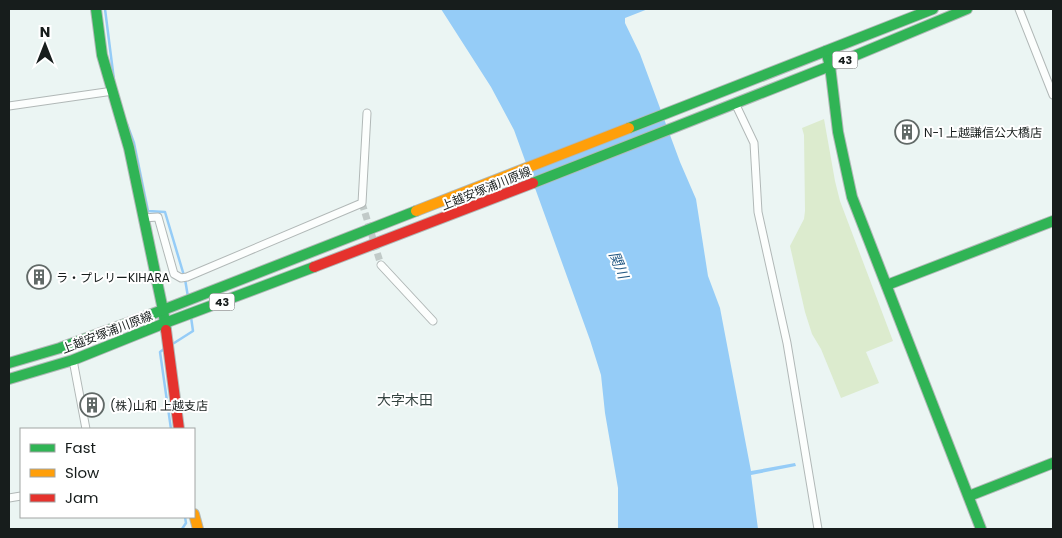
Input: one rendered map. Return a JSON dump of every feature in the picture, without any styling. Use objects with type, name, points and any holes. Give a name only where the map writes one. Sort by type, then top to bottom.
[{"type":"main road","points":[[96,9],[102,55],[129,148],[163,310],[179,428]]},
{"type":"main road","name":"上越安塚浦川原線","points":[[9,363],[60,348],[163,310],[933,9]]},
{"type":"main road","name":"上越安塚浦川原線","points":[[9,379],[73,360],[165,323],[434,222],[735,104],[967,9]]},
{"type":"main road","points":[[826,51],[830,66],[838,132],[852,197],[981,529]]},
{"type":"main road","points":[[887,285],[1053,221]]},
{"type":"main road","points":[[969,496],[1053,463]]},
{"type":"street","points":[[1019,9],[1053,95]]},
{"type":"street","points":[[9,106],[113,91]]},
{"type":"street","points":[[735,104],[754,143],[758,212],[788,343],[818,529]]},
{"type":"street","points":[[143,218],[158,218],[174,274],[181,278],[362,203],[367,113]]},
{"type":"street","points":[[381,265],[433,321]]},
{"type":"street","points":[[73,360],[86,428]]},
{"type":"green space","points":[[824,119],[840,201],[893,341],[866,352],[879,383],[841,398],[821,349],[812,334],[790,246],[804,219],[805,211],[804,135],[802,128]]},
{"type":"water","name":"関川","points":[[441,9],[648,9],[625,18],[625,23],[640,54],[680,162],[696,199],[708,276],[720,308],[751,471],[795,463],[796,466],[751,475],[758,529],[618,529],[618,488],[605,413],[601,375],[590,340],[514,130],[491,87]]},
{"type":"waterway","points":[[105,9],[114,80]]},
{"type":"waterway","points":[[127,124],[134,143],[148,211],[165,212],[185,279],[188,297]]},
{"type":"waterway","points":[[171,345],[193,331],[191,317]]},
{"type":"waterway","points":[[164,349],[160,352],[171,428]]},
{"type":"waterway","points":[[182,529],[186,523],[185,518]]},
{"type":"tunnel","points":[[362,203],[381,265]]},
{"type":"traffic: fast","points":[[96,9],[102,55],[129,148],[166,330]]},
{"type":"traffic: fast","points":[[629,128],[933,9]]},
{"type":"traffic: fast","points":[[533,183],[830,66],[967,9]]},
{"type":"traffic: fast","points":[[826,51],[830,66],[838,132],[852,197],[981,529]]},
{"type":"traffic: fast","points":[[9,363],[60,348],[163,310],[416,211]]},
{"type":"traffic: fast","points":[[887,285],[1053,221]]},
{"type":"traffic: fast","points":[[9,379],[73,360],[314,267]]},
{"type":"traffic: fast","points":[[969,496],[1053,463]]},
{"type":"traffic: slow","points":[[416,211],[629,128]]},
{"type":"traffic: slow","points":[[195,518],[198,529]]},
{"type":"traffic: jam","points":[[314,267],[533,183]]},
{"type":"traffic: jam","points":[[166,330],[179,428]]},
{"type":"place","name":"N-1 上越謙信公大橋店","points":[[907,132]]},
{"type":"place","name":"ラ・プレリーKIHARA","points":[[39,277]]},
{"type":"place","name":"(株)山和 上越支店","points":[[92,405]]},
{"type":"district","name":"大字木田","points":[[405,400]]}]
